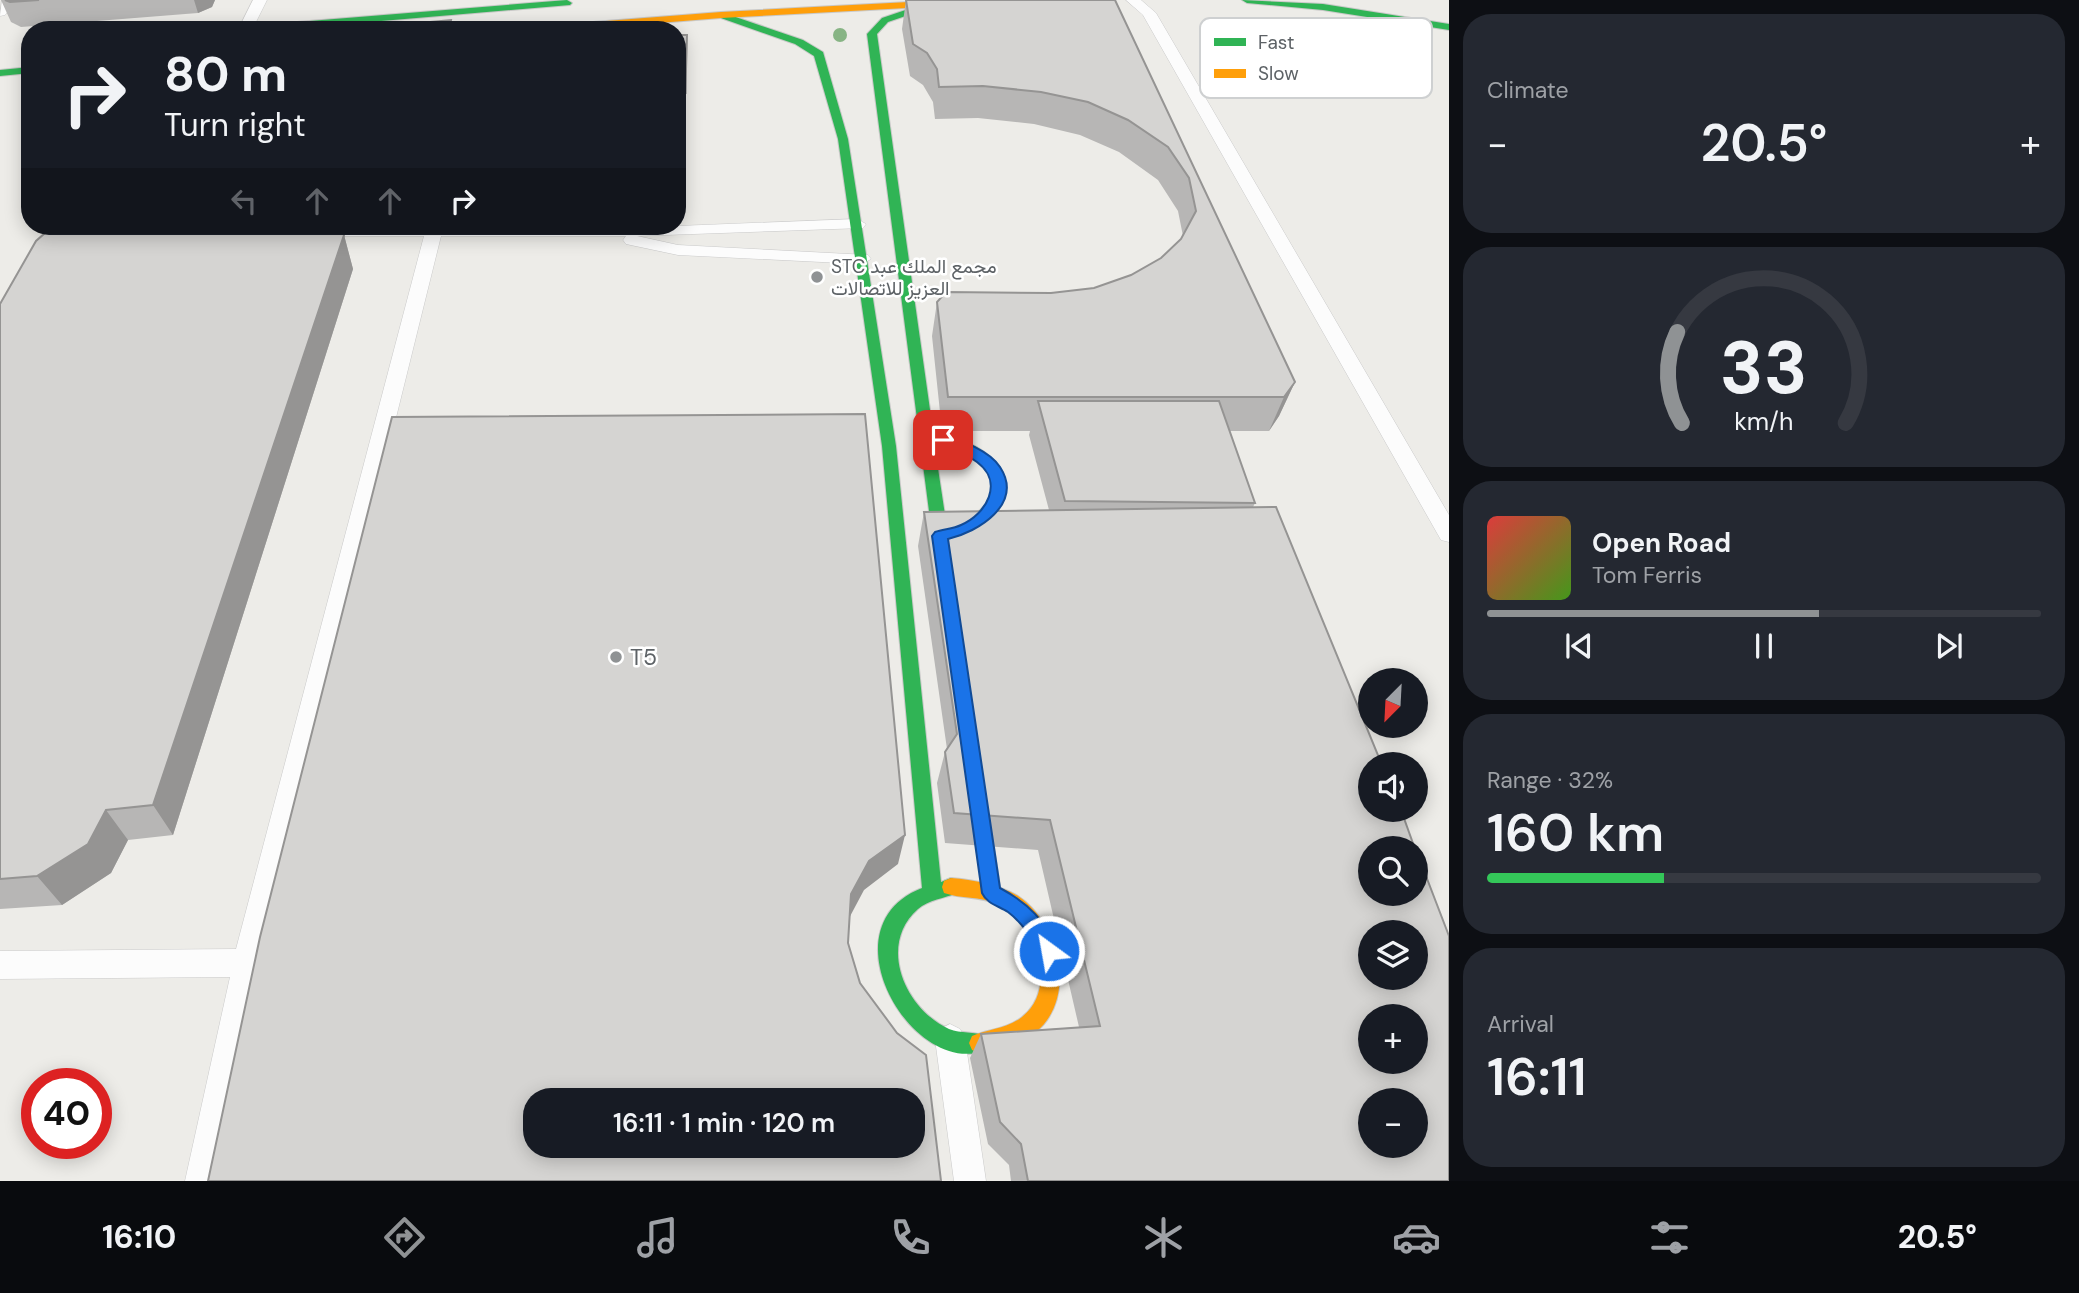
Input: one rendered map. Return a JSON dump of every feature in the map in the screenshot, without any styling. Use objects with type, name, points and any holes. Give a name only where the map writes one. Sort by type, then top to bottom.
[{"type":"street","points":[[392,18],[480,0]]},
{"type":"street","points":[[640,21],[1000,0]]},
{"type":"street","points":[[1247,0],[1323,7],[1392,18]]},
{"type":"street","points":[[352,21],[574,1],[572,21]]},
{"type":"street","points":[[525,21],[530,3]]},
{"type":"street","points":[[929,5],[885,20],[872,34],[946,577]]},
{"type":"street","points":[[722,15],[799,42],[819,54],[843,139],[889,446],[932,891]]},
{"type":"street","points":[[0,73],[21,71]]},
{"type":"street","points":[[925,434],[961,446],[981,457],[994,470],[1000,487],[996,502],[983,518],[965,530],[940,536]]},
{"type":"street","points":[[976,783],[992,893]]},
{"type":"street","points":[[971,888],[992,893],[1016,907],[1035,927],[1049,951],[1053,977],[1047,1003],[1012,1052],[950,1039],[926,1027],[906,1009],[892,986],[886,962],[888,939],[897,918],[912,901],[932,891],[971,888]]},
{"type":"lane","points":[[0,12],[9,0]]},
{"type":"lane","points":[[250,21],[260,0]]},
{"type":"lane","points":[[1133,0],[1149,13],[1449,534]]},
{"type":"lane","points":[[686,229],[857,224]]},
{"type":"lane","points":[[201,1181],[247,962],[443,235]]},
{"type":"lane","points":[[612,235],[678,250],[862,259]]},
{"type":"lane","points":[[0,965],[247,962]]},
{"type":"lane","points":[[950,1039],[970,1181]]},
{"type":"building","points":[[5,0],[39,0],[10,2]]},
{"type":"building","points":[[906,0],[1115,0],[1295,382],[1284,397],[948,397],[937,302],[946,292],[1051,293],[1094,288],[1131,275],[1161,258],[1181,239],[1196,211],[1189,178],[1168,147],[1128,120],[1088,102],[1041,92],[983,86],[939,87],[937,69],[927,53],[913,44]]},
{"type":"building","points":[[43,235],[344,235],[153,805],[106,810],[88,844],[37,876],[0,879],[0,304],[36,241]]},
{"type":"building","points":[[1038,401],[1219,401],[1255,503],[1065,501]]},
{"type":"building","name":"T5","points":[[865,414],[905,835],[869,861],[851,894],[848,943],[860,983],[897,1033],[926,1055],[941,1181],[208,1181],[260,937],[392,417]]},
{"type":"building","points":[[1276,507],[1358,707],[1358,738],[1371,738],[1377,752],[1358,752],[1358,822],[1405,822],[1410,836],[1358,836],[1358,906],[1428,906],[1428,881],[1449,936],[1449,1181],[1028,1181],[1021,1144],[1000,1122],[981,1034],[1100,1026],[1050,820],[954,813],[945,752],[957,734],[924,512]]},
{"type":"traffic: fast","points":[[1247,0],[1323,7],[1392,18]]},
{"type":"traffic: fast","points":[[347,21],[567,3]]},
{"type":"traffic: fast","points":[[929,5],[885,20],[872,34],[944,565]]},
{"type":"traffic: fast","points":[[721,15],[799,42],[819,54],[843,139],[889,446],[932,891]]},
{"type":"traffic: fast","points":[[1432,24],[1449,27]]},
{"type":"traffic: fast","points":[[0,73],[21,71]]},
{"type":"traffic: fast","points":[[925,434],[959,445],[982,457],[997,475],[1000,488],[997,499],[979,519],[967,527],[942,535]]},
{"type":"traffic: fast","points":[[977,794],[992,893]]},
{"type":"traffic: fast","points":[[951,887],[915,900],[896,919],[888,938],[887,958],[901,997],[930,1029],[947,1039],[979,1043]]},
{"type":"traffic: slow","points":[[644,21],[1000,0]]},
{"type":"traffic: slow","points":[[951,887],[986,892],[1017,907],[1031,921],[1048,957],[1048,994],[1041,1011],[1029,1025],[1010,1035],[979,1043]]},
{"type":"place","name":"STC مجمع الملك عبد العزيز للاتصالات","points":[[817,277]]},
{"type":"place","name":"T5","points":[[616,657]]},
{"type":"route","points":[[943,440],[981,457],[994,470],[1000,487],[996,502],[983,518],[965,530],[940,536],[992,893],[1016,907],[1035,927],[1049,951]]}]
